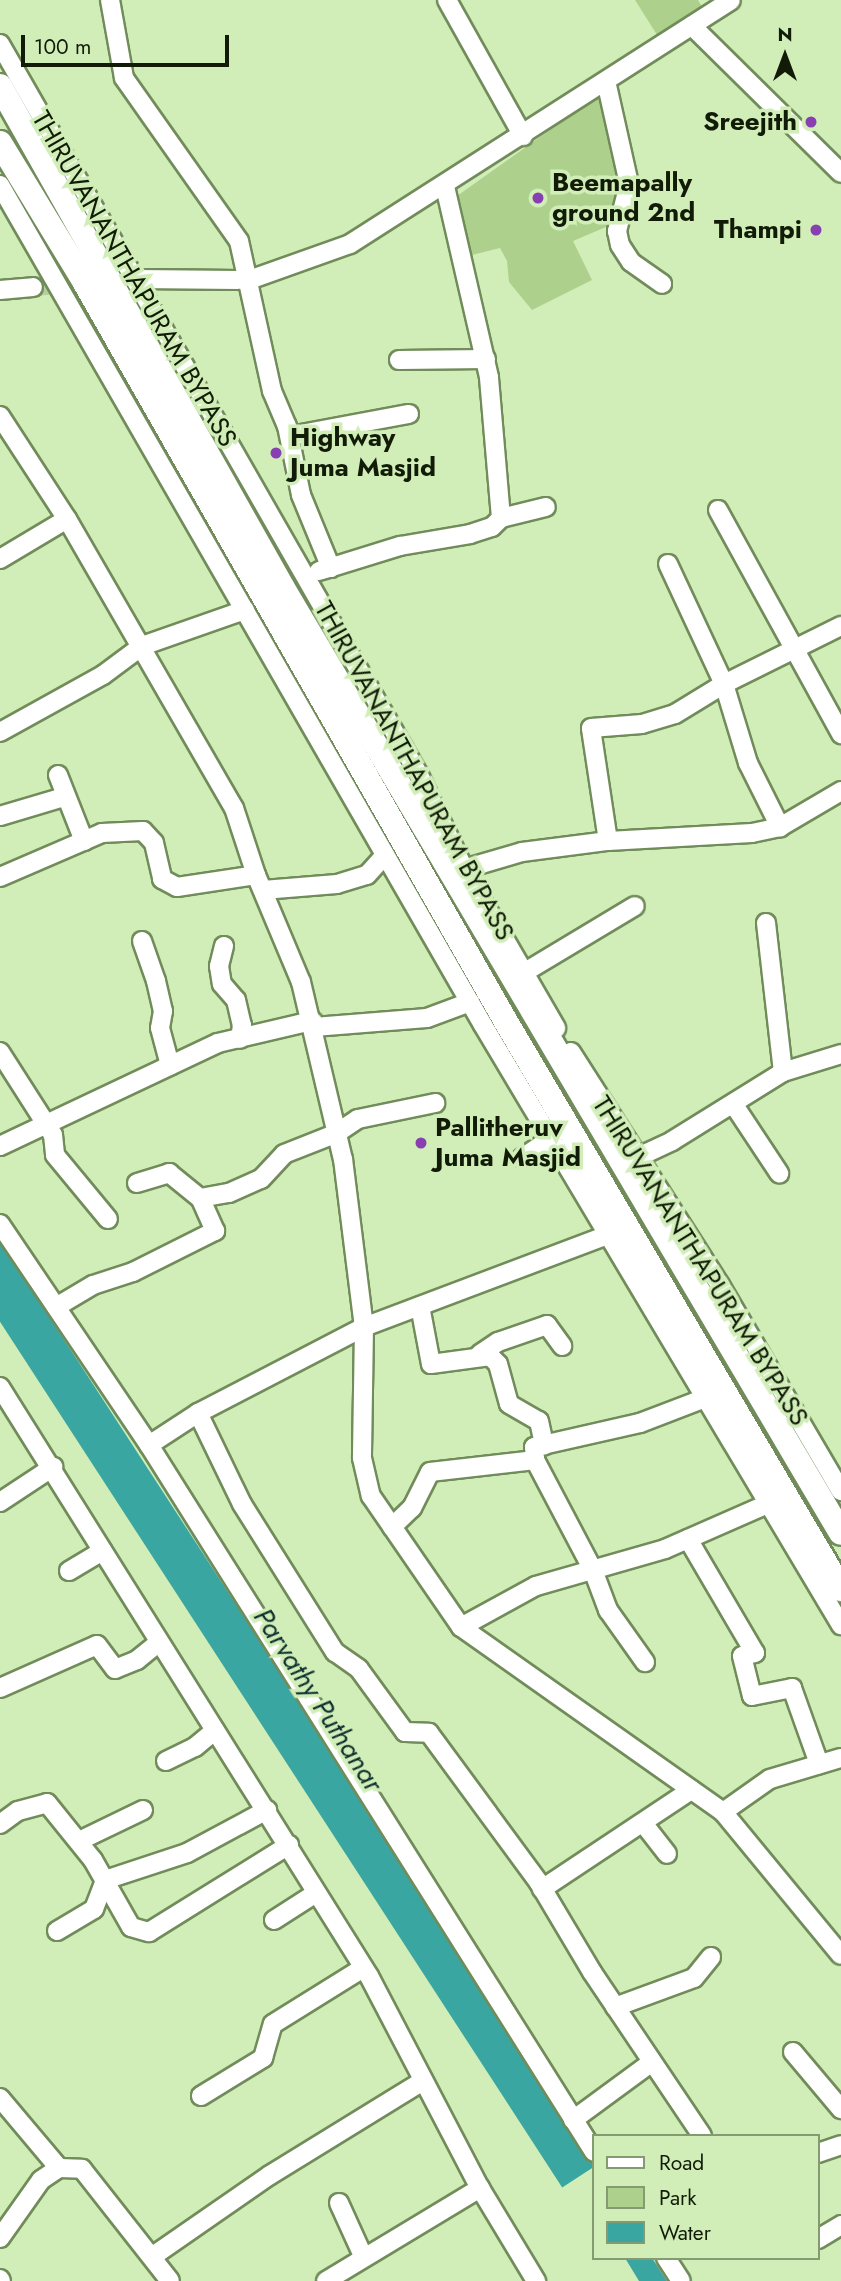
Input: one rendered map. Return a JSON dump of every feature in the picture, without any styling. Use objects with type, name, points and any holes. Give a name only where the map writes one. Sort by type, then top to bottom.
[{"type":"highway","name":"THIRUVANANTHAPURAM BYPASS","points":[[0,86],[283,588],[841,1533]]},
{"type":"highway","name":"THIRUVANANTHAPURAM BYPASS","points":[[0,143],[85,283],[505,1020],[841,1589]]},
{"type":"street","points":[[110,0],[124,78],[239,241],[272,391],[290,436],[301,495],[331,568]]},
{"type":"street","points":[[447,0],[523,136]]},
{"type":"street","points":[[136,279],[249,280],[351,244],[731,0]]},
{"type":"street","points":[[692,26],[839,168]]},
{"type":"street","name":"THIRUVANANTHAPURAM BYPASS","points":[[0,44],[419,775],[464,869],[636,1158],[720,1284],[841,1491]]},
{"type":"street","points":[[606,81],[629,184],[617,230],[620,245],[631,262],[662,284]]},
{"type":"street","points":[[0,186],[470,1002],[608,1235],[772,1502],[841,1625]]},
{"type":"street","points":[[445,186],[486,359],[501,518]]},
{"type":"street","points":[[0,290],[33,287]]},
{"type":"street","points":[[399,360],[486,359]]},
{"type":"street","points":[[290,436],[409,414]]},
{"type":"street","points":[[0,416],[67,519],[234,808],[260,883],[302,982],[337,1133],[364,1327],[365,1474],[371,1496],[461,1627],[723,1812],[841,1955]]},
{"type":"street","points":[[306,575],[400,546],[470,534],[492,527],[501,518],[546,507]]},
{"type":"street","points":[[718,510],[841,732]]},
{"type":"street","points":[[0,559],[67,519]]},
{"type":"street","points":[[668,564],[724,684],[748,763],[780,827]]},
{"type":"street","points":[[0,732],[103,675],[142,646],[245,610]]},
{"type":"street","points":[[608,841],[591,728],[642,724],[675,714],[724,684],[841,626]]},
{"type":"street","points":[[58,775],[64,797],[84,841]]},
{"type":"street","points":[[464,869],[523,852],[608,841],[752,834],[780,827],[841,791]]},
{"type":"street","points":[[0,816],[64,797]]},
{"type":"street","points":[[0,877],[102,833],[147,832],[162,879],[177,887],[260,883],[337,884],[367,875],[385,855]]},
{"type":"street","points":[[525,972],[635,906]]},
{"type":"street","points":[[766,923],[783,1072]]},
{"type":"street","points":[[142,941],[163,1011],[160,1028],[170,1066]]},
{"type":"street","points":[[224,946],[220,975],[226,991],[236,1000],[242,1025],[240,1039]]},
{"type":"street","points":[[0,1146],[218,1043],[313,1024],[428,1018],[470,1002]]},
{"type":"street","points":[[0,1052],[43,1126],[53,1135],[55,1154],[108,1219]]},
{"type":"street","points":[[636,1158],[734,1105],[783,1072],[841,1054]]},
{"type":"street","points":[[201,1198],[229,1193],[261,1179],[284,1154],[337,1133],[359,1119],[435,1104]]},
{"type":"street","points":[[734,1105],[779,1173]]},
{"type":"street","points":[[522,1158],[552,1138]]},
{"type":"street","points":[[56,1307],[93,1284],[133,1272],[215,1231],[201,1198],[169,1173],[137,1183]]},
{"type":"street","points":[[0,1224],[149,1445],[592,2149]]},
{"type":"street","points":[[149,1445],[198,1413],[364,1327],[608,1235]]},
{"type":"street","points":[[420,1306],[431,1364],[480,1354],[498,1342],[547,1325],[562,1346]]},
{"type":"street","points":[[480,1354],[498,1364],[509,1404],[539,1421],[540,1452],[608,1610],[645,1662]]},
{"type":"street","points":[[0,1387],[53,1467],[102,1551],[289,1845],[363,1968],[480,2188],[536,2281]]},
{"type":"street","points":[[392,1527],[412,1508],[430,1472],[540,1452],[640,1423],[708,1397]]},
{"type":"street","points":[[198,1413],[242,1504],[335,1652],[359,1669],[405,1732],[429,1733],[542,1889],[615,2007],[701,2134]]},
{"type":"street","points":[[0,1502],[53,1467]]},
{"type":"street","points":[[461,1627],[507,1598],[688,1539],[772,1502]]},
{"type":"street","points":[[688,1539],[755,1653],[742,1656],[752,1696],[792,1688],[819,1764]]},
{"type":"street","points":[[69,1571],[102,1551]]},
{"type":"street","points":[[0,1688],[97,1645],[115,1669],[137,1660],[159,1642]]},
{"type":"street","points":[[166,1761],[195,1747],[215,1730]]},
{"type":"street","points":[[723,1812],[770,1779],[841,1758]]},
{"type":"street","points":[[542,1889],[691,1790]]},
{"type":"street","points":[[0,1824],[18,1811],[47,1803],[79,1841],[131,1927],[149,1932],[289,1845]]},
{"type":"street","points":[[79,1841],[142,1810]]},
{"type":"street","points":[[105,1880],[187,1853],[267,1810]]},
{"type":"street","points":[[643,1823],[667,1854]]},
{"type":"street","points":[[57,1931],[94,1909],[105,1880]]},
{"type":"street","points":[[274,1920],[316,1893]]},
{"type":"street","points":[[615,2007],[694,1978],[711,1957]]},
{"type":"street","points":[[201,2096],[263,2058],[273,2024],[363,1968]]},
{"type":"street","points":[[793,2052],[841,2109]]},
{"type":"street","points":[[573,2120],[652,2062]]},
{"type":"street","points":[[153,2256],[270,2175],[423,2081]]},
{"type":"street","points":[[1,2101],[59,2168]]},
{"type":"street","points":[[820,2152],[841,2145]]},
{"type":"street","points":[[0,2238],[41,2180],[59,2168],[82,2169],[170,2281]]},
{"type":"street","points":[[326,2281],[480,2188]]},
{"type":"street","points":[[339,2203],[364,2258]]},
{"type":"street","points":[[820,2238],[841,2225]]},
{"type":"street","points":[[667,2260],[681,2281]]},
{"type":"green space","points":[[635,0],[698,0],[708,17],[664,46]]},
{"type":"green space","name":"Beemapally ground 2nd","points":[[603,92],[619,155],[619,201],[606,227],[573,241],[592,280],[532,310],[509,282],[507,261],[500,248],[472,255],[457,196]]},
{"type":"water","points":[[0,1241],[592,2153],[592,2168],[562,2188],[0,1322]]},
{"type":"water","points":[[626,2260],[653,2260],[667,2281],[639,2281]]},
{"type":"tunnel","points":[[33,287],[95,282]]},
{"type":"place","name":"Sreejith","points":[[811,122]]},
{"type":"place","name":"Beemapally ground 2nd","points":[[538,198]]},
{"type":"place","name":"Thampi","points":[[816,230]]},
{"type":"place","name":"Highway Juma Masjid","points":[[276,453]]},
{"type":"place","name":"Pallitheruv Juma Masjid","points":[[421,1143]]},
{"type":"water label","name":"Parvathy Puthanar","points":[[318,1700]]}]
